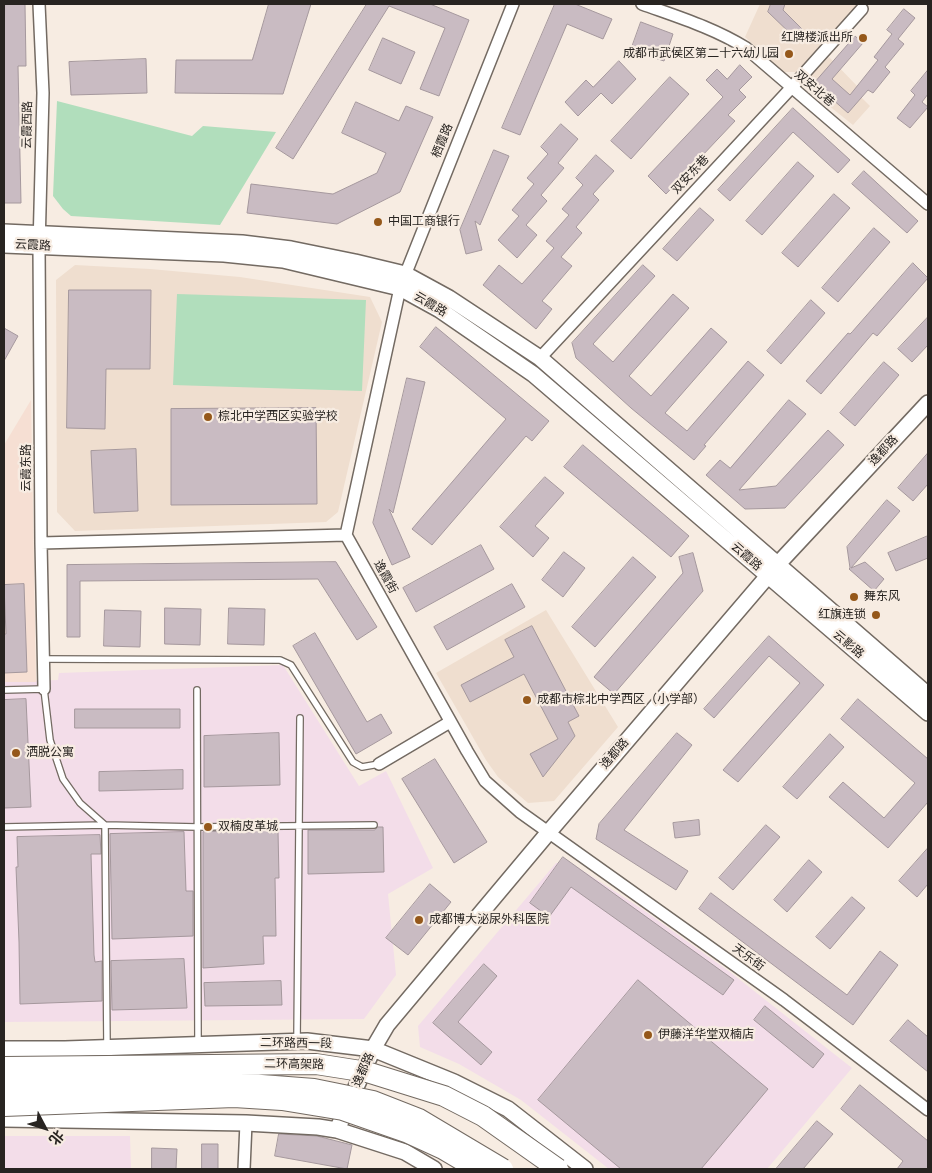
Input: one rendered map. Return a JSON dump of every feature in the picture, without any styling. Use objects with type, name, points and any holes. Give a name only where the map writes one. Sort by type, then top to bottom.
[{"type":"highway","name":"二环高架路","points":[[4,1067],[316,1064],[368,1072],[444,1096],[483,1116],[558,1169]]},
{"type":"highway","name":"二环高架路","points":[[4,1087],[235,1082],[314,1089],[373,1101],[419,1119],[503,1169]]},
{"type":"highway","points":[[4,1106],[234,1097],[282,1100],[343,1110],[443,1148],[477,1169]]},
{"type":"street","name":"云霞西路","points":[[39,4],[43,93],[39,240]]},
{"type":"street","name":"栖霞路","points":[[402,281],[513,4]]},
{"type":"street","name":"双安北巷","points":[[642,4],[730,38],[746,48],[928,204]]},
{"type":"street","name":"双安东巷","points":[[540,358],[862,9]]},
{"type":"street","points":[[4,232],[39,240]]},
{"type":"street","name":"云霞路","points":[[4,245],[39,240],[224,254],[283,260],[402,281],[440,310],[533,374],[768,576]]},
{"type":"street","name":"云霞东路","points":[[39,240],[44,689]]},
{"type":"street","points":[[41,543],[346,535],[402,281],[449,298],[540,358],[928,695]]},
{"type":"street","name":"逸都路","points":[[338,1130],[373,1049],[387,1025],[778,564],[928,403]]},
{"type":"street","name":"逸霞街","points":[[346,535],[485,781],[520,812],[548,833]]},
{"type":"street","name":"云影路","points":[[768,576],[928,713]]},
{"type":"street","points":[[379,764],[450,722]]},
{"type":"street","name":"天乐街","points":[[548,833],[784,1000],[928,1110]]},
{"type":"street","name":"二环路西一段","points":[[4,1049],[107,1048],[297,1041],[373,1049],[454,1082],[508,1109],[585,1169]]},
{"type":"street","points":[[4,1119],[246,1122],[338,1130],[405,1152],[434,1169]]},
{"type":"street","points":[[244,1169],[246,1122]]},
{"type":"lane","points":[[44,659],[280,660],[291,665],[353,762],[362,767],[379,764]]},
{"type":"lane","points":[[4,690],[44,689],[50,740],[63,779],[80,802],[105,825],[107,1048]]},
{"type":"lane","points":[[197,690],[198,1044]]},
{"type":"lane","points":[[297,1041],[300,718]]},
{"type":"lane","points":[[4,827],[374,825]]},
{"type":"shaded area","name":"成都市武侯区第二十六幼儿园","points":[[760,4],[858,4],[798,72],[783,72],[745,37]]},
{"type":"shaded area","points":[[829,57],[859,88],[857,93],[870,106],[853,125],[808,89],[809,76]]},
{"type":"shaded area","name":"棕北中学西区实验学校","points":[[75,265],[240,277],[370,297],[382,322],[338,512],[326,522],[75,531],[57,512],[56,280]]},
{"type":"shaded area","points":[[31,400],[36,682],[4,682],[4,445]]},
{"type":"shaded area","name":"成都市棕北中学西区（小学部）","points":[[546,610],[618,727],[554,801],[528,803],[498,777],[486,760],[436,673]]},
{"type":"shaded area","name":"双楠皮革城","points":[[283,665],[359,786],[386,771],[433,868],[388,894],[396,975],[364,1019],[4,1022],[4,682],[58,680],[59,673]]},
{"type":"shaded area","points":[[556,863],[571,863],[642,909],[730,972],[852,1068],[767,1169],[609,1169],[521,1100],[459,1064],[420,1047],[418,1026]]},
{"type":"shaded area","points":[[4,1136],[130,1136],[131,1169],[4,1169]]},
{"type":"green space","points":[[57,101],[192,136],[203,126],[276,132],[220,225],[71,216],[53,196]]},
{"type":"green space","points":[[177,294],[366,300],[362,391],[173,385]]},
{"type":"building","points":[[5,4],[25,4],[26,66],[18,66],[21,203],[4,203]]},
{"type":"building","points":[[269,4],[311,4],[283,94],[175,93],[176,60],[252,60]]},
{"type":"building","points":[[367,4],[430,4],[469,20],[439,96],[420,89],[445,28],[389,6],[293,159],[276,148]]},
{"type":"building","points":[[555,4],[575,4],[612,19],[603,39],[567,24],[520,135],[502,128]]},
{"type":"building","points":[[771,4],[785,4],[783,10],[803,30],[795,38],[768,12]]},
{"type":"building","points":[[904,9],[915,18],[898,39],[904,44],[885,67],[890,72],[873,93],[868,90],[848,113],[814,83],[855,36],[863,43],[832,79],[850,95],[878,60],[874,57],[892,34],[887,30]]},
{"type":"building","points":[[641,22],[673,34],[664,61],[631,50]]},
{"type":"building","points":[[383,38],[415,52],[401,84],[369,70]]},
{"type":"building","points":[[146,59],[147,93],[71,95],[69,62]]},
{"type":"building","points":[[619,61],[636,79],[612,104],[601,93],[578,116],[565,102],[586,80],[593,87]]},
{"type":"building","points":[[740,65],[752,77],[739,90],[746,97],[728,115],[735,121],[666,194],[648,176],[723,97],[706,80],[717,69],[727,79]]},
{"type":"building","points":[[928,70],[928,94],[922,102],[928,107],[910,128],[897,118],[915,95],[911,91]]},
{"type":"building","points":[[670,77],[689,94],[631,159],[611,141]]},
{"type":"building","points":[[356,102],[399,121],[406,106],[433,117],[400,192],[337,224],[247,213],[251,184],[333,194],[377,173],[386,153],[342,133]]},
{"type":"building","points":[[793,108],[850,160],[838,173],[793,132],[730,201],[718,190]]},
{"type":"building","points":[[561,124],[578,139],[558,163],[564,168],[541,195],[547,201],[526,225],[537,235],[517,258],[498,240],[519,216],[512,210],[534,184],[527,178],[548,154],[541,147]]},
{"type":"building","points":[[494,150],[509,156],[480,225],[475,221],[482,250],[466,254],[460,230]]},
{"type":"building","points":[[596,155],[614,171],[593,194],[599,200],[576,227],[582,233],[561,257],[572,266],[542,301],[552,309],[536,329],[483,285],[499,265],[522,284],[554,248],[546,241],[569,215],[562,209],[583,185],[576,178]]},
{"type":"building","points":[[798,162],[814,176],[762,235],[746,221]]},
{"type":"building","points":[[864,171],[918,221],[907,233],[852,184]]},
{"type":"building","points":[[834,194],[850,208],[798,267],[782,253]]},
{"type":"building","points":[[700,208],[714,220],[677,261],[663,249]]},
{"type":"building","points":[[874,228],[890,242],[838,302],[822,288]]},
{"type":"building","points":[[913,263],[928,278],[877,336],[873,333],[821,394],[806,381]]},
{"type":"building","points":[[643,265],[655,276],[593,344],[613,362],[673,294],[689,308],[629,376],[651,396],[711,328],[727,342],[665,413],[687,431],[748,361],[764,375],[704,445],[706,446],[694,460],[631,408],[576,358],[572,343]]},
{"type":"building","points":[[69,290],[151,290],[150,369],[106,369],[105,429],[67,428]]},
{"type":"building","points":[[811,300],[825,313],[781,364],[767,351]]},
{"type":"building","points":[[928,317],[928,345],[912,362],[898,349]]},
{"type":"building","points":[[436,327],[549,421],[532,441],[526,436],[432,545],[412,529],[506,419],[420,347]]},
{"type":"building","points":[[4,328],[18,336],[4,361]]},
{"type":"building","points":[[884,362],[899,375],[855,426],[840,413]]},
{"type":"building","points":[[407,378],[425,382],[393,513],[389,509],[410,557],[392,565],[373,523]]},
{"type":"building","points":[[789,400],[806,414],[739,490],[776,486],[828,430],[844,445],[785,508],[745,509],[706,475],[720,460],[730,468]]},
{"type":"building","points":[[316,408],[317,504],[171,505],[171,409]]},
{"type":"building","points":[[583,445],[689,536],[671,557],[564,467]]},
{"type":"building","points":[[136,449],[138,511],[94,513],[91,451]]},
{"type":"building","points":[[928,453],[928,484],[913,501],[898,488]]},
{"type":"building","points":[[545,477],[564,493],[535,526],[549,538],[533,557],[500,527]]},
{"type":"building","points":[[887,500],[900,511],[851,568],[865,562],[884,579],[874,591],[849,569],[847,547]]},
{"type":"building","points":[[928,536],[928,558],[896,571],[888,553]]},
{"type":"building","points":[[481,545],[494,569],[416,612],[403,588]]},
{"type":"building","points":[[564,552],[585,568],[563,597],[542,580]]},
{"type":"building","points":[[693,553],[703,591],[614,694],[594,677],[683,573],[679,557]]},
{"type":"building","points":[[633,557],[656,577],[595,647],[572,627]]},
{"type":"building","points":[[336,562],[377,627],[357,640],[318,579],[80,581],[80,637],[67,637],[67,565]]},
{"type":"building","points":[[24,584],[27,672],[4,673],[4,634],[6,634],[4,585]]},
{"type":"building","points":[[512,584],[525,607],[447,650],[434,627]]},
{"type":"building","points":[[165,608],[201,609],[200,645],[165,644]]},
{"type":"building","points":[[229,608],[265,609],[264,645],[228,644]]},
{"type":"building","points":[[105,610],[141,611],[140,647],[104,646]]},
{"type":"building","points":[[532,626],[579,716],[568,722],[575,736],[543,777],[530,754],[558,739],[524,674],[470,702],[461,685],[514,657],[505,640]]},
{"type":"building","points":[[315,633],[367,722],[381,714],[392,733],[356,754],[293,646]]},
{"type":"building","points":[[769,636],[824,685],[738,782],[723,770],[800,683],[769,656],[714,718],[704,709]]},
{"type":"building","name":"洒脱公寓","points":[[26,699],[31,807],[4,808],[4,700]]},
{"type":"building","points":[[858,699],[928,759],[928,802],[888,848],[829,797],[843,782],[884,818],[915,783],[841,719]]},
{"type":"building","points":[[75,709],[180,709],[180,728],[75,728]]},
{"type":"building","points":[[279,733],[280,785],[204,787],[204,736]]},
{"type":"building","points":[[677,733],[692,745],[624,830],[688,871],[676,890],[596,839],[599,824]]},
{"type":"building","points":[[830,734],[844,747],[797,799],[783,787]]},
{"type":"building","points":[[435,759],[487,842],[454,863],[402,779]]},
{"type":"building","points":[[183,770],[183,789],[99,791],[99,772]]},
{"type":"building","points":[[699,820],[700,835],[675,838],[673,823]]},
{"type":"building","points":[[766,825],[780,837],[733,890],[719,878]]},
{"type":"building","points":[[378,827],[383,827],[384,872],[308,874],[308,830],[374,830]]},
{"type":"building","points":[[278,831],[279,878],[275,878],[276,936],[263,936],[264,964],[203,968],[203,832]]},
{"type":"building","points":[[184,832],[186,891],[193,891],[193,936],[112,939],[110,834]]},
{"type":"building","points":[[100,835],[101,854],[91,854],[94,955],[95,962],[102,961],[102,1001],[20,1004],[16,867],[18,867],[17,837]]},
{"type":"building","points":[[928,848],[928,884],[917,897],[899,881]]},
{"type":"building","points":[[563,857],[734,980],[723,995],[571,887],[549,917],[530,903]]},
{"type":"building","points":[[809,860],[822,872],[787,912],[774,900]]},
{"type":"building","name":"成都博大泌尿外科医院","points":[[430,884],[451,902],[408,955],[386,938]]},
{"type":"building","points":[[711,893],[847,995],[880,951],[898,965],[853,1025],[699,909]]},
{"type":"building","points":[[852,897],[865,908],[830,949],[816,937]]},
{"type":"building","points":[[184,959],[187,1008],[112,1010],[111,961]]},
{"type":"building","points":[[484,964],[497,976],[458,1022],[492,1052],[481,1065],[433,1023]]},
{"type":"building","name":"伊藤洋华堂双楠店","points":[[638,980],[768,1089],[701,1169],[621,1169],[538,1100]]},
{"type":"building","points":[[281,981],[282,1005],[205,1006],[204,983]]},
{"type":"building","points":[[765,1006],[824,1054],[813,1068],[754,1020]]},
{"type":"building","points":[[908,1020],[928,1037],[928,1072],[890,1041]]},
{"type":"building","points":[[860,1085],[928,1141],[928,1169],[897,1169],[903,1161],[841,1109]]},
{"type":"building","points":[[817,1121],[833,1134],[803,1169],[776,1169]]},
{"type":"building","points":[[279,1134],[317,1136],[352,1145],[347,1169],[275,1156]]},
{"type":"building","points":[[202,1144],[218,1144],[218,1169],[202,1169]]},
{"type":"building","points":[[152,1148],[177,1149],[176,1169],[152,1169]]},
{"type":"place","name":"红牌楼派出所","points":[[863,38]]},
{"type":"place","name":"成都市武侯区第二十六幼儿园","points":[[789,54]]},
{"type":"place","name":"中国工商银行","points":[[378,222]]},
{"type":"place","name":"棕北中学西区实验学校","points":[[208,417]]},
{"type":"place","name":"舞东风","points":[[854,597]]},
{"type":"place","name":"红旗连锁","points":[[876,615]]},
{"type":"place","name":"成都市棕北中学西区（小学部）","points":[[527,700]]},
{"type":"place","name":"洒脱公寓","points":[[16,753]]},
{"type":"place","name":"双楠皮革城","points":[[208,827]]},
{"type":"place","name":"成都博大泌尿外科医院","points":[[419,920]]},
{"type":"place","name":"伊藤洋华堂双楠店","points":[[648,1035]]}]
